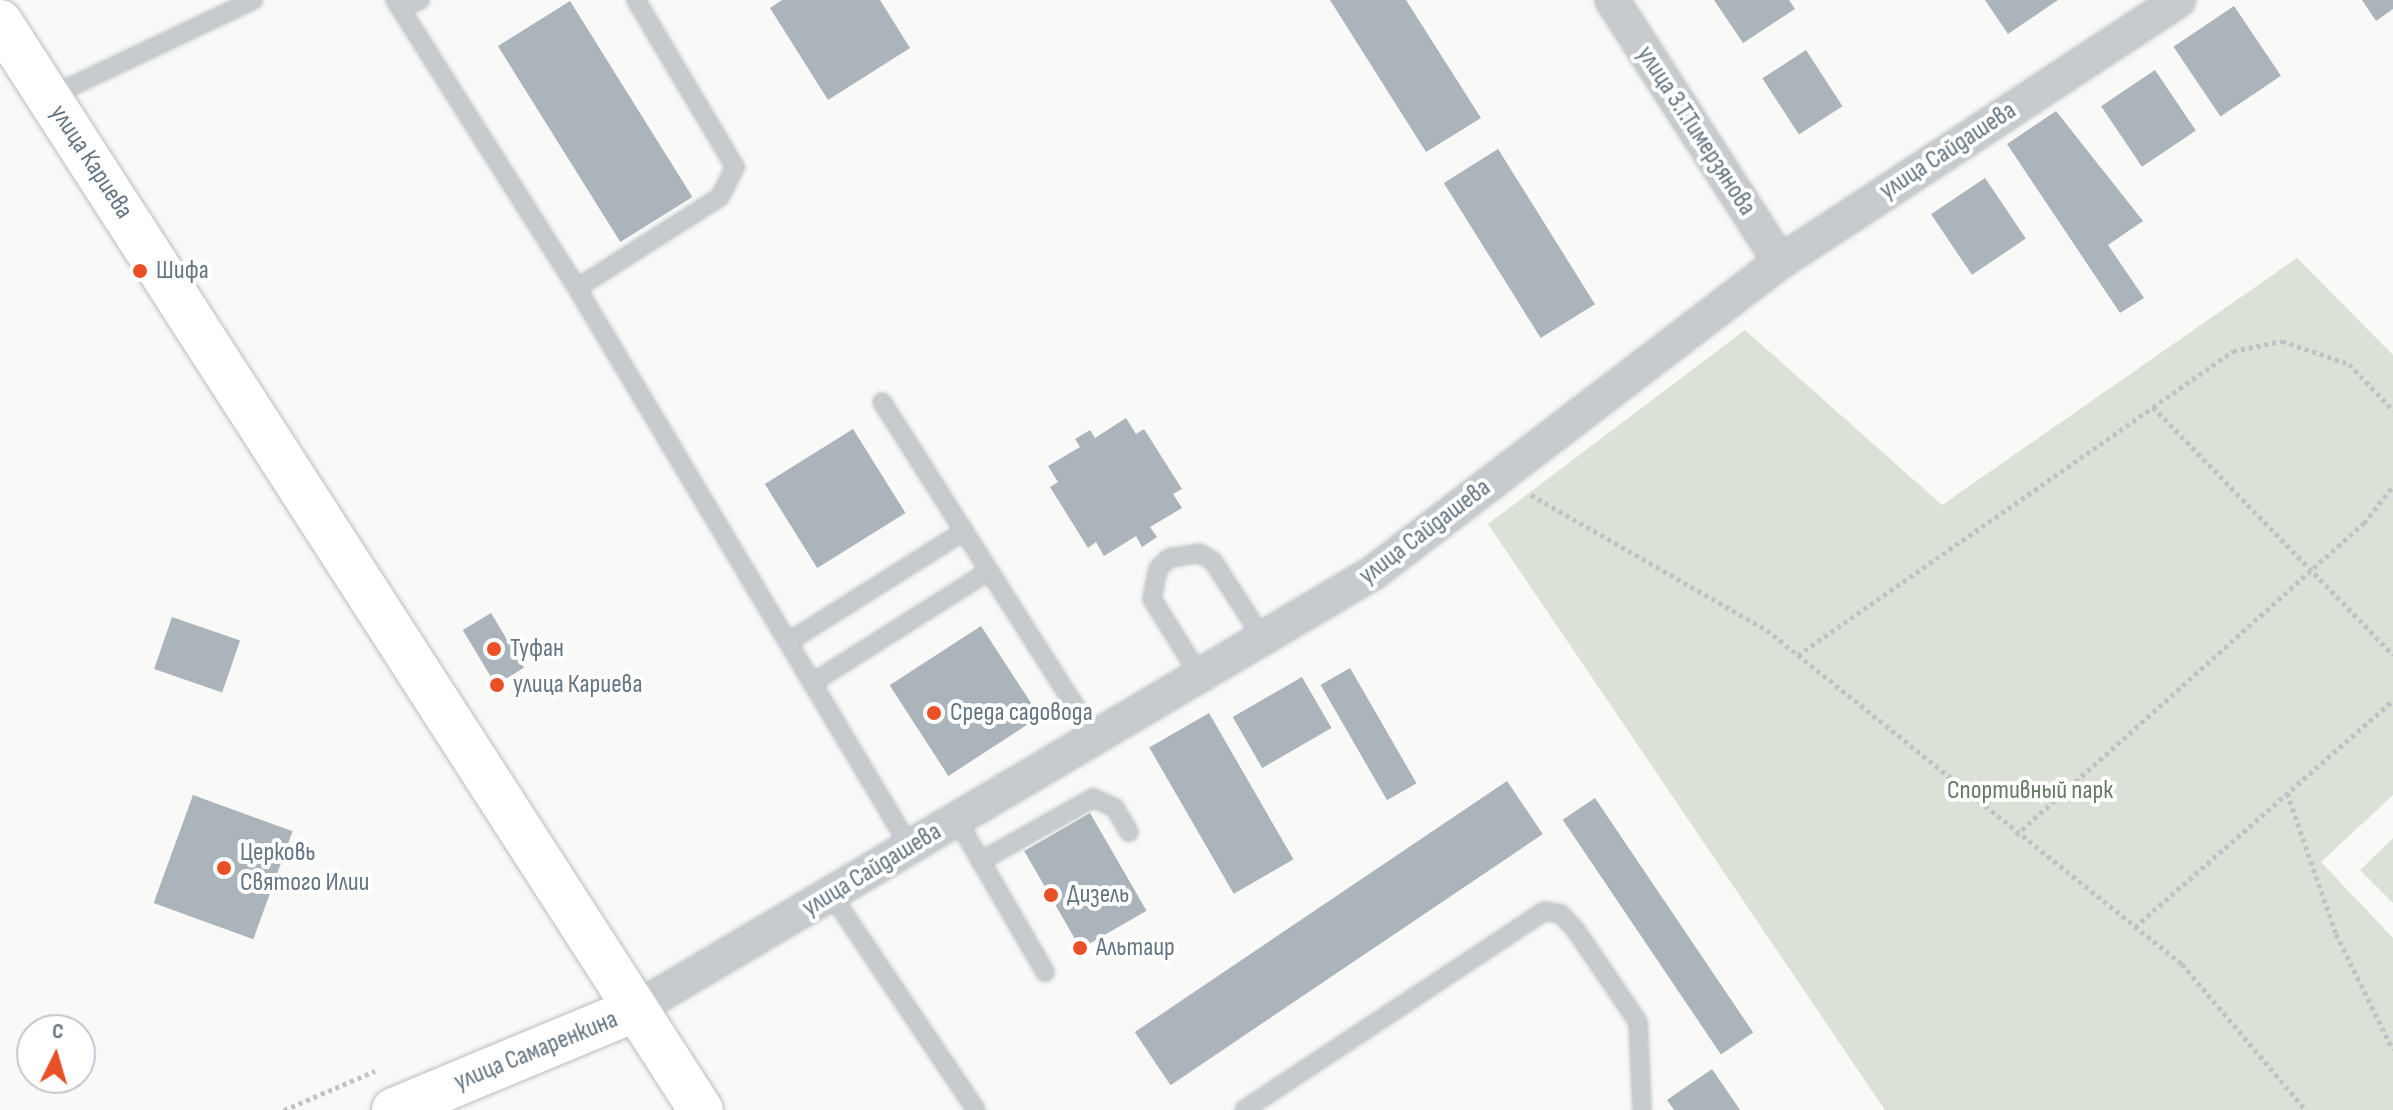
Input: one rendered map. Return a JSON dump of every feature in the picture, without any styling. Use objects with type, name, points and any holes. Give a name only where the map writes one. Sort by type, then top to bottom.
[{"type":"main road","name":"улица Кариева","points":[[0,22],[701,1110]]},
{"type":"main road","name":"улица Самаренкина","points":[[394,1110],[634,1010]]},
{"type":"street","name":"улица З.Т.Тимерзянова","points":[[1612,0],[1780,262]]},
{"type":"street","name":"улица Сайдашева","points":[[634,1010],[1373,573],[1780,262],[2179,0]]},
{"type":"lane","points":[[49,97],[253,0]]},
{"type":"lane","points":[[420,0],[398,4],[577,288],[910,847]]},
{"type":"lane","points":[[577,288],[720,197],[735,167],[636,0]]},
{"type":"lane","points":[[882,402],[1095,738]]},
{"type":"lane","points":[[788,642],[964,531]]},
{"type":"lane","points":[[1200,676],[1152,599],[1158,569],[1169,558],[1199,553],[1213,561],[1263,639]]},
{"type":"lane","points":[[812,683],[989,571]]},
{"type":"lane","points":[[981,861],[1093,798],[1115,808],[1129,832]]},
{"type":"lane","points":[[957,820],[1045,972]]},
{"type":"lane","points":[[831,894],[976,1110]]},
{"type":"lane","points":[[1244,1110],[1545,911],[1561,914],[1577,932],[1638,1022],[1642,1110]]},
{"type":"path","points":[[1798,655],[2233,351],[2282,341],[2349,364],[2393,410]]},
{"type":"path","points":[[2153,407],[2393,655]]},
{"type":"path","points":[[1499,477],[1798,655],[2016,835],[2182,964],[2306,1110]]},
{"type":"path","points":[[2016,835],[2309,569],[2393,486]]},
{"type":"path","points":[[2135,927],[2393,700]]},
{"type":"path","points":[[2287,793],[2336,934],[2393,1050]]},
{"type":"green space","name":"Спортивный парк","points":[[2297,258],[2393,355],[2393,795],[2321,862],[2393,938],[2393,1110],[1885,1110],[1488,524],[1745,330],[1942,505]]},
{"type":"green space","points":[[2393,838],[2393,903],[2360,870]]},
{"type":"building","points":[[782,0],[880,0],[910,48],[828,100],[770,8]]},
{"type":"building","points":[[1330,0],[1406,0],[1481,118],[1426,152]]},
{"type":"building","points":[[1714,0],[1789,0],[1795,9],[1743,43]]},
{"type":"building","points":[[1985,0],[2058,0],[2008,34]]},
{"type":"building","points":[[2362,0],[2393,0],[2393,9],[2376,21]]},
{"type":"building","points":[[570,1],[692,197],[620,242],[498,46]]},
{"type":"building","points":[[2234,6],[2281,76],[2220,116],[2173,47]]},
{"type":"building","points":[[1806,50],[1842,106],[1799,135],[1762,78]]},
{"type":"building","points":[[2155,70],[2196,131],[2142,167],[2101,106]]},
{"type":"building","points":[[2056,111],[2143,221],[2108,245],[2144,298],[2120,313],[2007,144]]},
{"type":"building","points":[[1498,149],[1595,304],[1541,338],[1444,183]]},
{"type":"building","points":[[1985,178],[2026,239],[1972,275],[1931,214]]},
{"type":"building","points":[[1126,418],[1136,434],[1144,429],[1182,489],[1173,494],[1182,508],[1150,527],[1157,537],[1142,547],[1136,536],[1104,556],[1096,542],[1088,548],[1050,487],[1058,482],[1048,466],[1080,447],[1075,439],[1090,430],[1095,438]]},
{"type":"building","points":[[853,429],[905,513],[817,568],[765,484]]},
{"type":"building","name":"Туфан","points":[[491,613],[524,668],[496,685],[463,630]]},
{"type":"building","points":[[172,617],[240,640],[222,692],[154,669]]},
{"type":"building","points":[[981,626],[1040,717],[948,776],[890,685]]},
{"type":"building","points":[[1350,668],[1416,783],[1387,800],[1321,685]]},
{"type":"building","points":[[1302,677],[1332,728],[1262,768],[1233,717]]},
{"type":"building","points":[[1209,713],[1294,859],[1234,894],[1149,748]]},
{"type":"building","points":[[1507,781],[1543,834],[1171,1085],[1135,1032]]},
{"type":"building","name":"Церковь Святого Илии","points":[[193,795],[293,831],[253,939],[154,903]]},
{"type":"building","points":[[1595,798],[1753,1033],[1721,1054],[1563,820]]},
{"type":"building","points":[[1090,813],[1146,911],[1081,949],[1024,851]]},
{"type":"building","points":[[1712,1069],[1740,1110],[1674,1110],[1667,1100]]},
{"type":"place","name":"Шифа","points":[[140,271]]},
{"type":"place","name":"Туфан","points":[[494,649]]},
{"type":"place","name":"улица Кариева","points":[[497,685]]},
{"type":"place","name":"Среда садовода","points":[[934,713]]},
{"type":"place","name":"Церковь Святого Илии","points":[[224,868]]},
{"type":"place","name":"Дизель","points":[[1051,895]]},
{"type":"place","name":"Альтаир","points":[[1080,948]]}]
